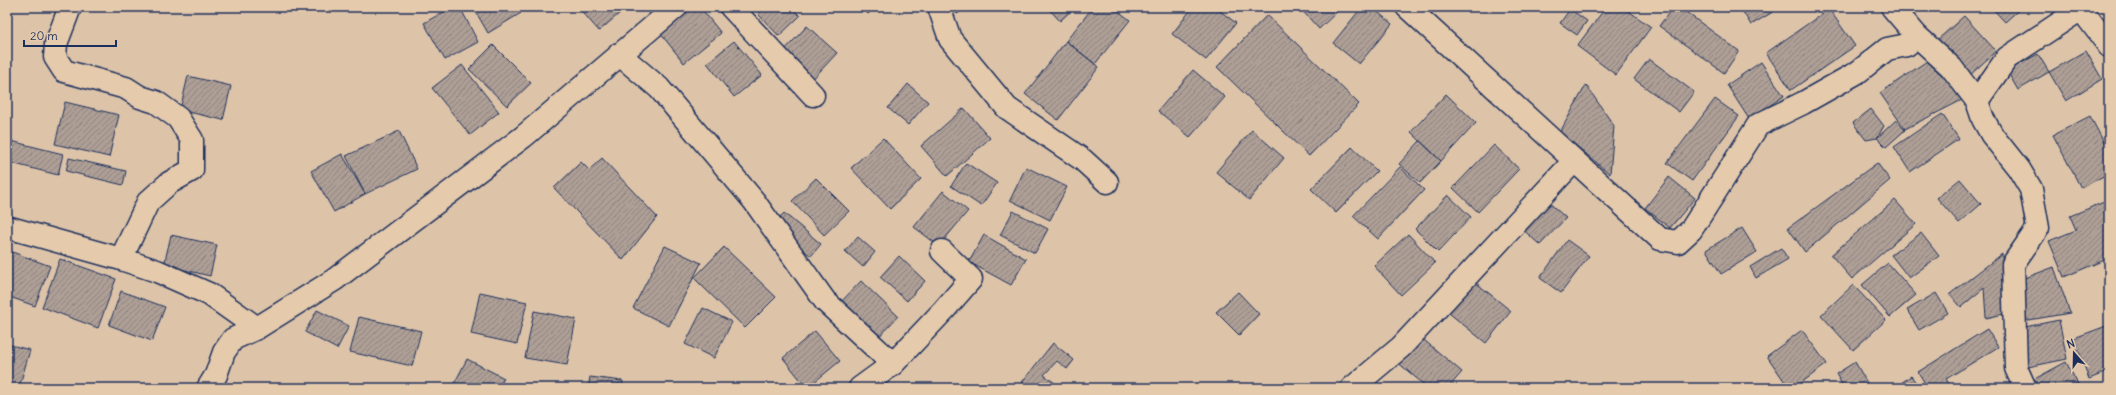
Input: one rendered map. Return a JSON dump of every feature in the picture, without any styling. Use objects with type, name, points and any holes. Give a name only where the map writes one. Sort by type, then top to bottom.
[{"type":"street","points":[[70,7],[56,44],[55,57],[64,71],[126,88],[140,97],[156,102],[178,118],[192,140],[192,170],[169,183],[148,202],[121,259]]},
{"type":"street","points":[[208,388],[216,375],[224,352],[233,339],[257,328],[334,280],[523,137],[676,7]]},
{"type":"street","points":[[731,7],[813,95]]},
{"type":"street","points":[[939,7],[950,39],[1007,108],[1083,160],[1106,182]]},
{"type":"street","points":[[1407,7],[1660,239],[1678,242],[1691,230],[1758,125],[1803,103],[1858,72],[1887,49],[1907,44],[1916,35]]},
{"type":"street","points":[[1892,7],[1916,35],[1951,67],[1977,101],[1983,119],[1992,135],[2019,169],[2031,189],[2038,228],[2013,264],[2016,368],[2025,388]]},
{"type":"street","points":[[1977,101],[2007,58],[2083,8],[2109,46]]},
{"type":"street","points":[[619,54],[659,88],[754,201],[825,301],[893,364]]},
{"type":"street","points":[[1352,388],[1401,347],[1574,161]]},
{"type":"street","points":[[7,226],[157,271],[209,294],[257,328]]},
{"type":"street","points":[[860,388],[893,364],[971,279],[942,251]]},
{"type":"building","points":[[452,7],[460,7],[478,42],[445,60],[424,23]]},
{"type":"building","points":[[473,7],[517,7],[521,13],[488,33]]},
{"type":"building","points":[[578,7],[627,7],[599,31]]},
{"type":"building","points":[[693,7],[700,7],[721,33],[684,63],[660,33]]},
{"type":"building","points":[[765,7],[791,7],[800,16],[779,36],[758,14]]},
{"type":"building","points":[[861,7],[876,7],[868,14]]},
{"type":"building","points":[[953,7],[968,7],[957,14]]},
{"type":"building","points":[[1047,7],[1075,7],[1060,21]]},
{"type":"building","points":[[1093,7],[1113,7],[1130,20],[1095,64],[1066,41]]},
{"type":"building","points":[[1193,7],[1215,7],[1236,23],[1206,60],[1172,34]]},
{"type":"building","points":[[1299,7],[1342,7],[1319,29]]},
{"type":"building","points":[[1362,7],[1372,7],[1392,24],[1359,64],[1333,43]]},
{"type":"building","points":[[1606,7],[1623,7],[1651,27],[1616,75],[1577,46]]},
{"type":"building","points":[[1673,7],[1679,7],[1739,51],[1724,73],[1659,26]]},
{"type":"building","points":[[1740,7],[1781,7],[1751,25]]},
{"type":"building","points":[[1991,7],[2022,7],[2005,22]]},
{"type":"building","points":[[1570,9],[1587,21],[1577,35],[1560,23]]},
{"type":"building","points":[[1829,9],[1855,46],[1791,90],[1766,53]]},
{"type":"building","points":[[1267,15],[1359,104],[1309,156],[1217,67]]},
{"type":"building","points":[[1964,16],[1996,51],[1968,77],[1935,42]]},
{"type":"building","points":[[807,26],[837,53],[811,81],[781,54]]},
{"type":"building","points":[[734,41],[762,75],[734,97],[707,63]]},
{"type":"building","points":[[1066,41],[1099,67],[1058,120],[1025,94]]},
{"type":"building","points":[[493,45],[531,83],[507,106],[469,69]]},
{"type":"building","points":[[2086,51],[2102,79],[2066,101],[2049,72]]},
{"type":"building","points":[[2038,54],[2049,72],[2018,90],[2007,71]]},
{"type":"building","points":[[1649,59],[1694,92],[1679,112],[1634,79]]},
{"type":"building","points":[[1927,61],[1966,98],[1905,129],[1880,93]]},
{"type":"building","points":[[1761,62],[1784,96],[1749,119],[1727,85]]},
{"type":"building","points":[[462,65],[499,112],[470,135],[432,88]]},
{"type":"building","points":[[1193,70],[1225,97],[1190,137],[1158,111]]},
{"type":"building","points":[[188,76],[231,86],[223,120],[180,110]]},
{"type":"building","points":[[908,84],[928,102],[908,125],[888,108]]},
{"type":"building","points":[[1586,85],[1614,126],[1610,174],[1560,132]]},
{"type":"building","points":[[1446,94],[1476,123],[1441,161],[1411,132]]},
{"type":"building","points":[[1715,99],[1739,116],[1692,181],[1667,163]]},
{"type":"building","points":[[65,102],[119,115],[109,157],[55,144]]},
{"type":"building","points":[[964,108],[990,138],[947,176],[921,146]]},
{"type":"building","points":[[1871,109],[1884,126],[1877,138],[1866,140],[1853,123]]},
{"type":"building","points":[[1942,114],[1959,139],[1910,172],[1894,147]]},
{"type":"building","points":[[2090,116],[2109,152],[2109,173],[2081,188],[2053,135]]},
{"type":"building","points":[[1896,120],[1905,130],[1886,147],[1877,138]]},
{"type":"building","points":[[1252,130],[1284,158],[1249,200],[1216,172]]},
{"type":"building","points":[[399,131],[417,169],[365,194],[346,156]]},
{"type":"building","points":[[883,138],[921,179],[890,209],[851,168]]},
{"type":"building","points":[[7,140],[63,154],[58,175],[7,162]]},
{"type":"building","points":[[1420,141],[1441,161],[1420,183],[1399,164]]},
{"type":"building","points":[[1494,145],[1519,169],[1478,212],[1453,188]]},
{"type":"building","points":[[1352,147],[1377,171],[1336,213],[1311,189]]},
{"type":"building","points":[[342,154],[365,194],[334,212],[311,171]]},
{"type":"building","points":[[69,158],[126,171],[123,185],[66,171]]},
{"type":"building","points":[[602,158],[657,217],[623,260],[554,188],[581,162],[589,170]]},
{"type":"building","points":[[966,163],[997,183],[981,206],[951,186]]},
{"type":"building","points":[[1877,163],[1890,180],[1805,252],[1788,228]]},
{"type":"building","points":[[1026,167],[1067,187],[1050,220],[1010,200]]},
{"type":"building","points":[[1400,167],[1424,190],[1378,239],[1353,216]]},
{"type":"building","points":[[1669,177],[1695,198],[1670,228],[1645,208]]},
{"type":"building","points":[[816,178],[849,211],[824,235],[792,201]]},
{"type":"building","points":[[1960,179],[1981,204],[1959,223],[1937,198]]},
{"type":"building","points":[[943,191],[968,211],[939,246],[914,227]]},
{"type":"building","points":[[1448,195],[1471,217],[1438,252],[1415,229]]},
{"type":"building","points":[[1545,199],[1566,218],[1540,245],[1519,226]]},
{"type":"building","points":[[1895,200],[1916,224],[1852,279],[1831,255]]},
{"type":"building","points":[[2104,202],[2109,213],[2109,258],[2064,277],[2049,241],[2076,230],[2070,216]]},
{"type":"building","points":[[1013,211],[1048,229],[1035,253],[1000,235]]},
{"type":"building","points":[[784,213],[821,244],[811,256],[773,225]]},
{"type":"building","points":[[1742,228],[1757,252],[1721,274],[1706,250]]},
{"type":"building","points":[[1921,233],[1939,256],[1909,278],[1891,255]]},
{"type":"building","points":[[1408,234],[1435,263],[1401,295],[1374,266]]},
{"type":"building","points":[[171,235],[217,245],[210,276],[164,265]]},
{"type":"building","points":[[984,235],[1026,259],[1011,285],[969,262]]},
{"type":"building","points":[[858,237],[875,252],[863,267],[845,251]]},
{"type":"building","points":[[1567,240],[1589,256],[1561,293],[1540,278]]},
{"type":"building","points":[[665,246],[701,263],[669,326],[633,308]]},
{"type":"building","points":[[724,247],[776,297],[745,328],[694,278]]},
{"type":"building","points":[[1781,248],[1788,259],[1756,278],[1750,267]]},
{"type":"building","points":[[7,250],[50,266],[35,306],[7,296]]},
{"type":"building","points":[[2002,254],[2008,313],[1986,318],[1984,288],[1961,307],[1950,294]]},
{"type":"building","points":[[899,256],[925,281],[907,301],[880,277]]},
{"type":"building","points":[[60,259],[116,279],[98,328],[42,307]]},
{"type":"building","points":[[1888,263],[1916,295],[1890,317],[1862,285]]},
{"type":"building","points":[[2054,267],[2070,313],[2023,321],[2017,281]]},
{"type":"building","points":[[1470,278],[1511,311],[1486,343],[1444,309]]},
{"type":"building","points":[[861,281],[898,316],[877,339],[839,304]]},
{"type":"building","points":[[1853,285],[1886,320],[1853,350],[1821,315]]},
{"type":"building","points":[[121,291],[165,307],[152,341],[109,325]]},
{"type":"building","points":[[480,292],[527,302],[517,344],[471,334]]},
{"type":"building","points":[[1238,292],[1259,314],[1239,335],[1216,312]]},
{"type":"building","points":[[1936,293],[1948,313],[1919,330],[1907,310]]},
{"type":"building","points":[[703,308],[732,322],[714,358],[685,344]]},
{"type":"building","points":[[317,310],[349,326],[337,349],[305,332]]},
{"type":"building","points":[[534,311],[576,319],[567,365],[525,358]]},
{"type":"building","points":[[359,317],[421,331],[412,366],[350,352]]},
{"type":"building","points":[[2059,320],[2067,359],[2028,367],[2020,328]]},
{"type":"building","points":[[2109,325],[2109,371],[2089,379],[2074,338]]},
{"type":"building","points":[[1987,329],[1998,347],[1946,379],[1952,388],[1928,388],[1918,372]]},
{"type":"building","points":[[1802,330],[1827,364],[1794,388],[1789,388],[1767,356]]},
{"type":"building","points":[[815,331],[840,361],[807,388],[783,358]]},
{"type":"building","points":[[1418,335],[1462,372],[1448,388],[1428,388],[1396,361]]},
{"type":"building","points":[[1053,343],[1074,360],[1067,369],[1057,361],[1044,375],[1059,386],[1057,388],[1029,388],[1022,382]]},
{"type":"building","points":[[7,344],[30,350],[19,388],[7,388]]},
{"type":"building","points":[[467,359],[504,378],[499,388],[452,388]]},
{"type":"building","points":[[1855,362],[1870,388],[1844,388],[1836,374]]},
{"type":"building","points":[[2066,362],[2080,388],[2032,388],[2029,382]]},
{"type":"building","points":[[1911,376],[1920,388],[1894,388]]},
{"type":"building","points":[[590,377],[623,381],[622,388],[588,388]]}]
